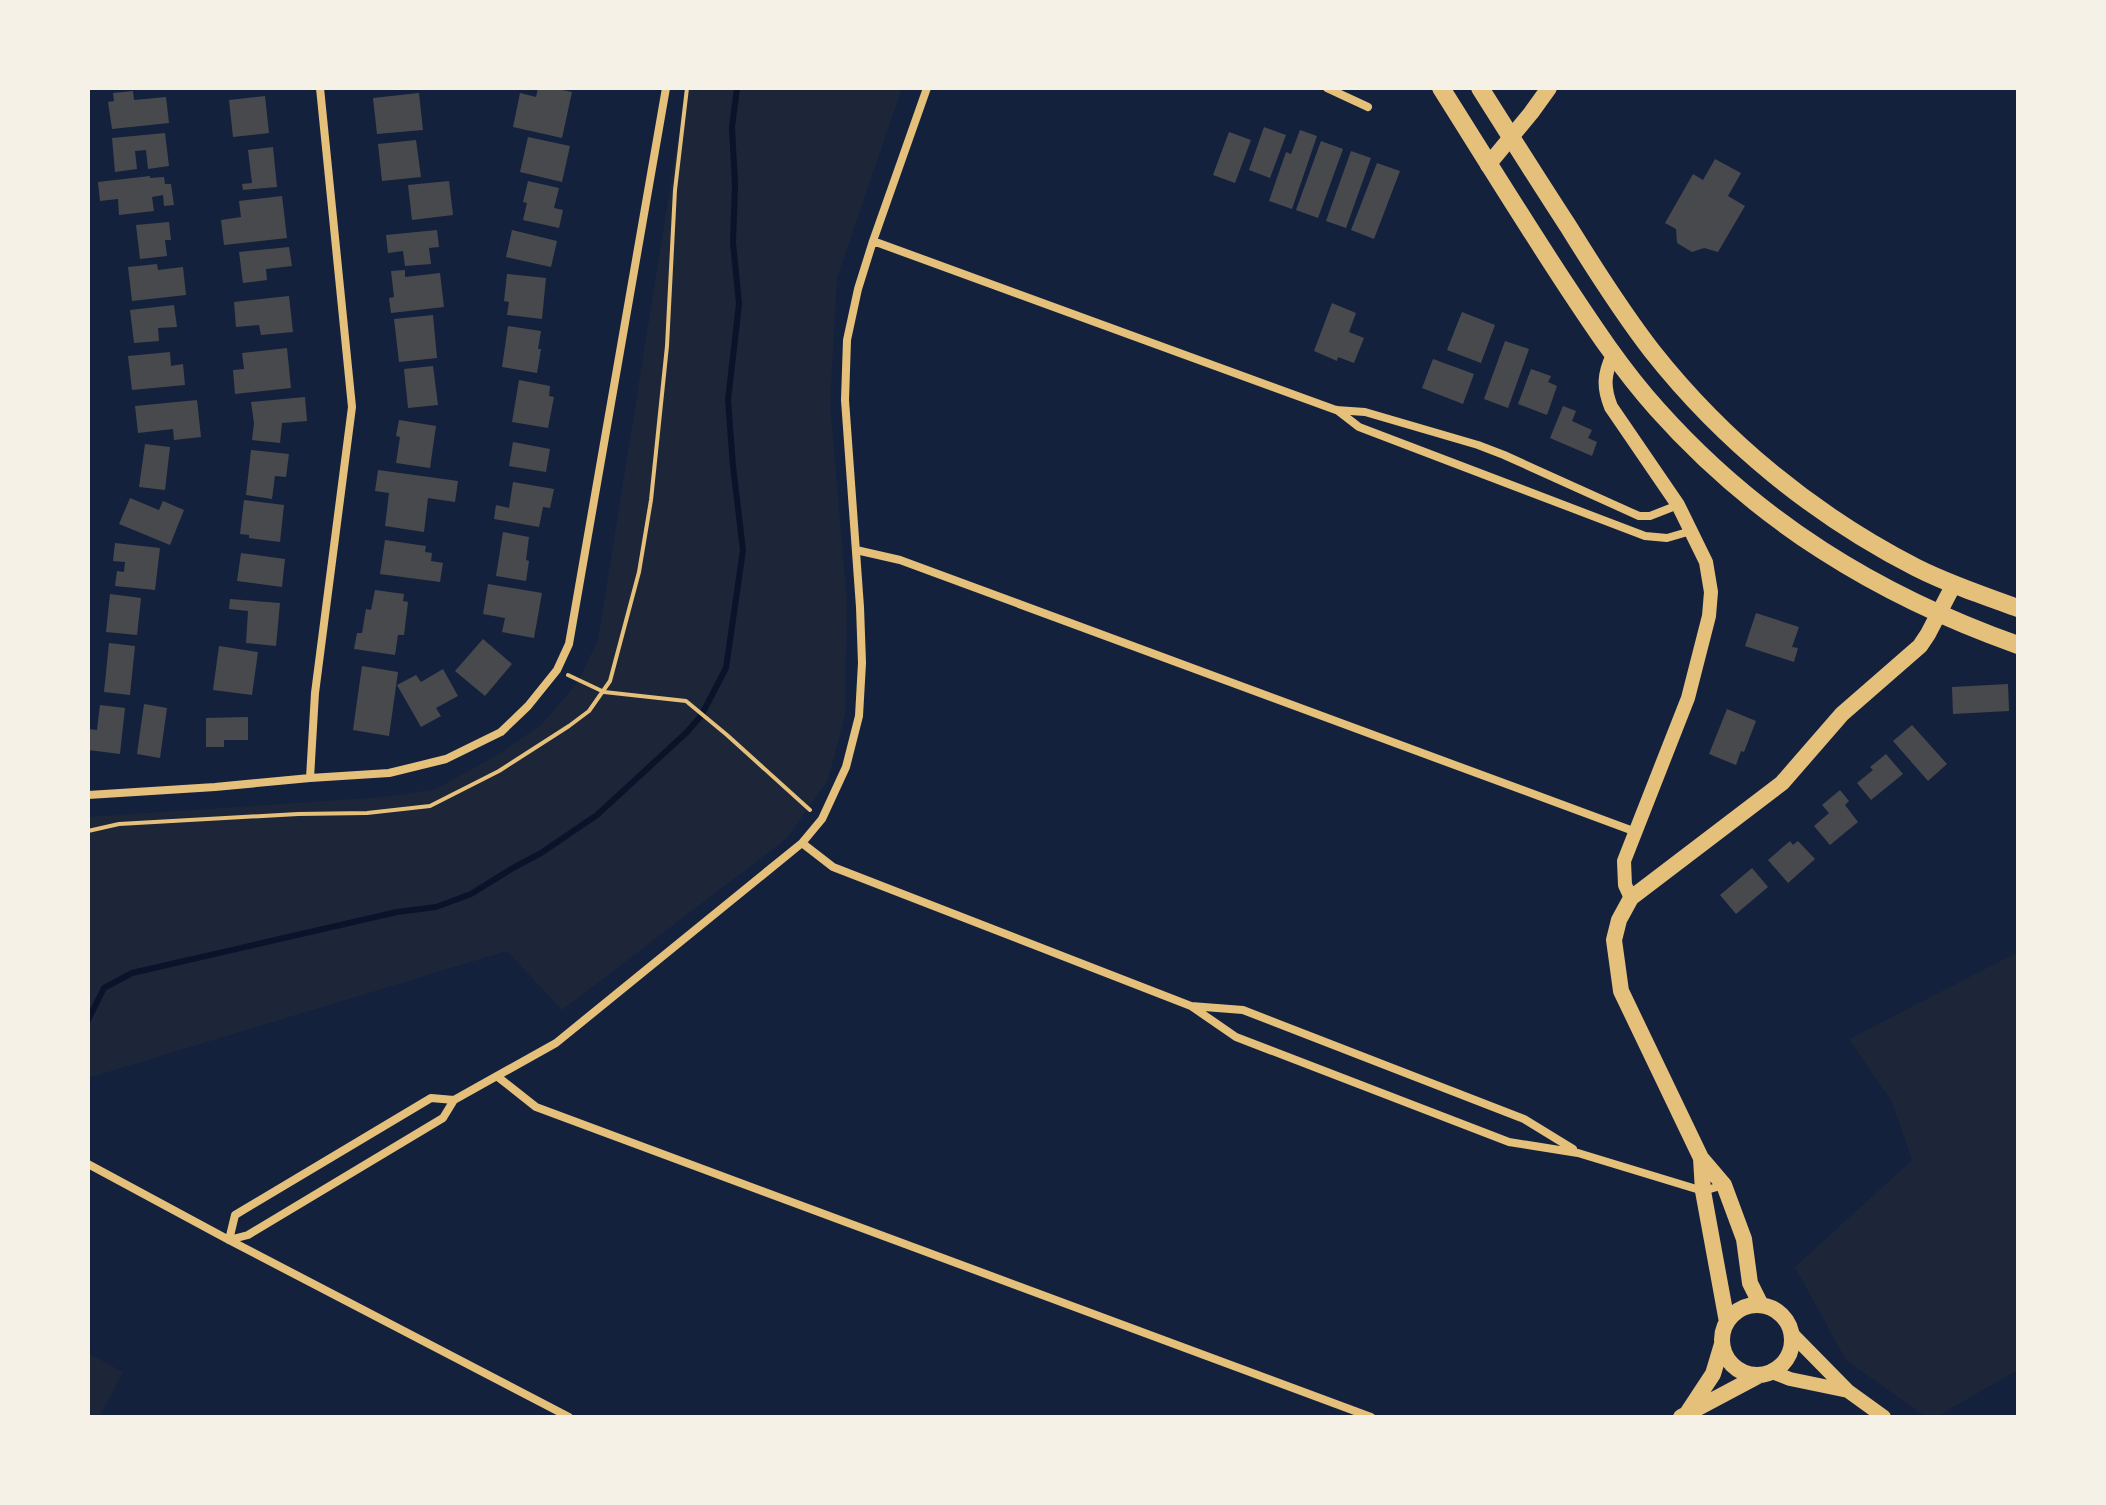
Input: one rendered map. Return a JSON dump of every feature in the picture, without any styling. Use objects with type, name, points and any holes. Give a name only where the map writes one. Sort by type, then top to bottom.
[{"type":"highway","points":[[1441,88],[1613,355],[1678,432],[1750,498],[1843,564],[1901,597],[2018,645]]},
{"type":"highway","points":[[1480,88],[1628,318],[1670,373],[1715,421],[1768,469],[1825,513],[1885,551],[1954,584],[2018,608]]},
{"type":"main road","points":[[1488,165],[1549,88]]},
{"type":"main road","points":[[1761,1305],[1750,1283],[1744,1239],[1724,1185],[1701,1158],[1621,991],[1614,940],[1619,920],[1631,898],[1782,783],[1842,714],[1920,646],[1954,584]]},
{"type":"main road","points":[[1701,1158],[1703,1191],[1727,1322]]},
{"type":"main road","points":[[1761,1305],[1781,1314],[1792,1334],[1792,1346],[1782,1365],[1684,1415],[1713,1374],[1727,1322],[1741,1308],[1761,1305]]},
{"type":"main road","points":[[1722,1343],[1730,1363],[1739,1370],[1749,1374],[1766,1373]]},
{"type":"street","points":[[310,778],[315,693],[352,407],[320,88]]},
{"type":"street","points":[[88,795],[389,773],[446,759],[501,732],[528,706],[557,670],[569,644],[666,88]]},
{"type":"street","points":[[229,1240],[248,1235],[443,1118],[454,1100],[556,1043],[802,843],[822,819],[846,767],[859,716],[862,663],[845,400],[847,340],[873,241],[927,88]]},
{"type":"street","points":[[1327,88],[1368,107]]},
{"type":"street","points":[[873,241],[1336,410],[1365,412],[1478,445],[1639,516],[1650,516],[1678,505]]},
{"type":"street","points":[[1613,355],[1606,370],[1605,382],[1611,407],[1678,505],[1706,562],[1711,592],[1709,616],[1688,698],[1624,861],[1625,885],[1631,898]]},
{"type":"street","points":[[1336,410],[1359,427],[1645,536],[1667,538],[1691,531]]},
{"type":"street","points":[[856,550],[900,560],[1636,832]]},
{"type":"street","points":[[802,843],[833,867],[1191,1006],[1236,1037],[1509,1142],[1578,1153],[1703,1191],[1724,1185]]},
{"type":"street","points":[[1191,1006],[1243,1010],[1524,1119],[1578,1153]]},
{"type":"street","points":[[498,1077],[536,1107],[1371,1417]]},
{"type":"street","points":[[229,1240],[235,1215],[431,1098],[454,1100]]},
{"type":"street","points":[[88,1164],[569,1417]]},
{"type":"street","points":[[1792,1334],[1848,1391],[1884,1417]]},
{"type":"street","points":[[1766,1373],[1848,1391]]},
{"type":"street","points":[[544,1417],[549,1408]]},
{"type":"path","points":[[88,831],[119,824],[367,813],[430,806],[499,771],[589,711],[610,681],[636,586],[651,500],[667,346],[675,190],[687,88]]},
{"type":"path","points":[[557,670],[604,692],[686,701],[822,819]]},
{"type":"shaded area","points":[[686,88],[902,88],[837,278],[830,403],[847,602],[845,715],[828,780],[786,839],[562,1010],[507,951],[88,1078],[88,817],[385,797],[436,789],[499,754],[541,725],[577,683],[598,640]]},
{"type":"shaded area","points":[[2018,952],[2018,1370],[1936,1417],[1926,1417],[1846,1360],[1795,1267],[1912,1160],[1892,1102],[1849,1039]]},
{"type":"shaded area","points":[[88,1353],[123,1372],[99,1417],[88,1417]]},
{"type":"building","points":[[538,88],[572,92],[562,138],[513,127],[520,93],[536,97]]},
{"type":"building","points":[[133,91],[134,100],[166,97],[169,123],[112,129],[108,102],[114,101],[113,93]]},
{"type":"building","points":[[419,93],[423,130],[377,134],[373,98]]},
{"type":"building","points":[[265,96],[269,133],[233,137],[229,100]]},
{"type":"building","points":[[1264,127],[1286,135],[1270,178],[1249,170]]},
{"type":"building","points":[[1300,130],[1317,136],[1292,209],[1269,201],[1286,152],[1291,154]]},
{"type":"building","points":[[1229,132],[1251,140],[1235,183],[1213,175]]},
{"type":"building","points":[[165,133],[169,166],[148,169],[146,150],[135,151],[137,169],[115,172],[112,138]]},
{"type":"building","points":[[528,137],[570,146],[562,182],[520,172]]},
{"type":"building","points":[[416,140],[421,177],[382,181],[378,144]]},
{"type":"building","points":[[1321,141],[1343,149],[1318,218],[1296,210]]},
{"type":"building","points":[[273,147],[277,187],[243,190],[242,184],[252,183],[248,150]]},
{"type":"building","points":[[1351,151],[1371,158],[1346,228],[1326,221]]},
{"type":"building","points":[[1715,159],[1741,173],[1728,196],[1745,206],[1718,252],[1704,248],[1692,252],[1677,243],[1676,229],[1665,223],[1693,174],[1703,180]]},
{"type":"building","points":[[1377,163],[1400,171],[1374,239],[1351,230]]},
{"type":"building","points":[[164,177],[165,184],[171,184],[174,205],[164,206],[163,195],[152,197],[154,211],[119,215],[118,199],[100,201],[98,182]]},
{"type":"building","points":[[449,181],[453,215],[412,220],[408,185]]},
{"type":"building","points":[[528,181],[559,188],[554,208],[563,210],[559,228],[523,220]]},
{"type":"building","points":[[282,196],[287,238],[224,245],[221,220],[241,217],[239,201]]},
{"type":"building","points":[[169,222],[171,240],[165,240],[167,256],[140,259],[136,225]]},
{"type":"building","points":[[437,230],[439,247],[429,248],[431,264],[405,266],[403,251],[388,253],[386,235]]},
{"type":"building","points":[[512,230],[557,241],[551,267],[506,257]]},
{"type":"building","points":[[289,247],[292,266],[266,269],[267,280],[243,283],[239,252]]},
{"type":"building","points":[[157,264],[158,270],[183,267],[186,295],[132,301],[128,267]]},
{"type":"building","points":[[405,270],[405,277],[440,273],[444,307],[391,313],[389,298],[394,297],[391,271]]},
{"type":"building","points":[[507,274],[546,278],[542,319],[507,315],[509,302],[504,301]]},
{"type":"building","points":[[289,296],[293,332],[261,335],[259,325],[236,327],[234,302]]},
{"type":"building","points":[[1332,303],[1356,313],[1349,332],[1364,338],[1354,363],[1338,357],[1337,361],[1314,351]]},
{"type":"building","points":[[174,305],[177,327],[158,328],[159,341],[134,343],[130,310]]},
{"type":"building","points":[[1462,312],[1495,325],[1481,363],[1447,350]]},
{"type":"building","points":[[433,315],[437,358],[399,362],[394,319]]},
{"type":"building","points":[[508,326],[541,331],[537,373],[502,367]]},
{"type":"building","points":[[1505,341],[1529,349],[1508,408],[1484,399]]},
{"type":"building","points":[[287,348],[291,388],[235,394],[233,370],[244,369],[242,353]]},
{"type":"building","points":[[170,352],[171,366],[183,364],[185,385],[132,390],[128,356]]},
{"type":"building","points":[[1433,359],[1474,374],[1463,404],[1422,388]]},
{"type":"building","points":[[433,366],[438,405],[408,408],[404,369]]},
{"type":"building","points":[[1531,369],[1551,376],[1548,382],[1557,386],[1547,415],[1518,404]]},
{"type":"building","points":[[519,380],[550,386],[549,396],[554,397],[548,428],[512,422]]},
{"type":"building","points":[[305,397],[307,421],[282,423],[280,443],[252,440],[254,423],[251,402]]},
{"type":"building","points":[[197,400],[201,437],[174,440],[173,429],[138,433],[135,406]]},
{"type":"building","points":[[1563,406],[1576,411],[1572,421],[1592,430],[1588,438],[1597,442],[1592,456],[1550,438]]},
{"type":"building","points":[[399,420],[436,426],[430,468],[396,463]]},
{"type":"building","points":[[513,442],[550,449],[546,472],[509,466]]},
{"type":"building","points":[[145,444],[170,447],[165,490],[139,487]]},
{"type":"building","points":[[251,450],[289,454],[286,477],[275,476],[272,499],[246,495]]},
{"type":"building","points":[[378,470],[458,481],[455,502],[428,498],[424,532],[385,526],[389,493],[375,491]]},
{"type":"building","points":[[513,482],[554,489],[550,508],[543,507],[539,527],[494,519],[496,505],[509,508]]},
{"type":"building","points":[[130,498],[159,510],[163,501],[184,510],[170,545],[119,524]]},
{"type":"building","points":[[244,500],[284,505],[280,542],[240,534]]},
{"type":"building","points":[[503,532],[529,537],[526,581],[496,576]]},
{"type":"building","points":[[385,540],[426,546],[425,552],[432,553],[431,561],[443,563],[440,582],[380,574]]},
{"type":"building","points":[[115,543],[160,548],[155,590],[115,586],[117,571],[124,572],[125,562],[113,561]]},
{"type":"building","points":[[241,553],[285,559],[282,587],[237,581]]},
{"type":"building","points":[[488,584],[542,593],[534,638],[502,632],[505,618],[483,614]]},
{"type":"building","points":[[375,590],[404,594],[403,601],[408,602],[404,635],[398,635],[395,655],[354,649],[357,633],[362,633],[366,609],[371,610]]},
{"type":"building","points":[[110,594],[141,598],[137,635],[106,632]]},
{"type":"building","points":[[230,599],[280,603],[276,646],[246,643],[248,611],[229,609]]},
{"type":"building","points":[[1756,613],[1799,627],[1792,647],[1798,648],[1794,662],[1745,646]]},
{"type":"building","points":[[483,639],[512,664],[485,696],[455,671]]},
{"type":"building","points":[[109,643],[135,646],[130,695],[104,692]]},
{"type":"building","points":[[219,646],[258,652],[252,695],[213,690]]},
{"type":"building","points":[[362,666],[398,672],[389,736],[353,730]]},
{"type":"building","points":[[443,669],[458,696],[436,708],[441,716],[421,727],[397,685],[416,675],[421,682]]},
{"type":"building","points":[[2008,684],[2009,711],[1953,714],[1952,687]]},
{"type":"building","points":[[144,704],[167,708],[160,758],[137,754]]},
{"type":"building","points":[[100,705],[125,708],[120,754],[88,750],[88,729],[97,730]]},
{"type":"building","points":[[1727,709],[1756,721],[1736,765],[1709,754]]},
{"type":"building","points":[[248,717],[248,740],[224,740],[224,747],[206,747],[206,718]]},
{"type":"building","points":[[1912,725],[1947,764],[1928,781],[1893,741]]},
{"type":"building","points":[[1886,754],[1903,774],[1871,800],[1857,783]]},
{"type":"building","points":[[1840,790],[1849,801],[1845,805],[1858,822],[1830,845],[1814,826],[1829,813],[1822,805]]},
{"type":"building","points":[[1790,841],[1793,845],[1798,841],[1815,859],[1788,883],[1768,860]]},
{"type":"building","points":[[1752,868],[1768,887],[1736,914],[1720,895]]},
{"type":"waterway","points":[[88,1020],[104,988],[132,973],[397,912],[436,907],[471,894],[541,853],[597,815],[701,716],[726,668],[743,550],[728,400],[739,304],[733,243],[735,185],[732,127],[737,88]]}]
